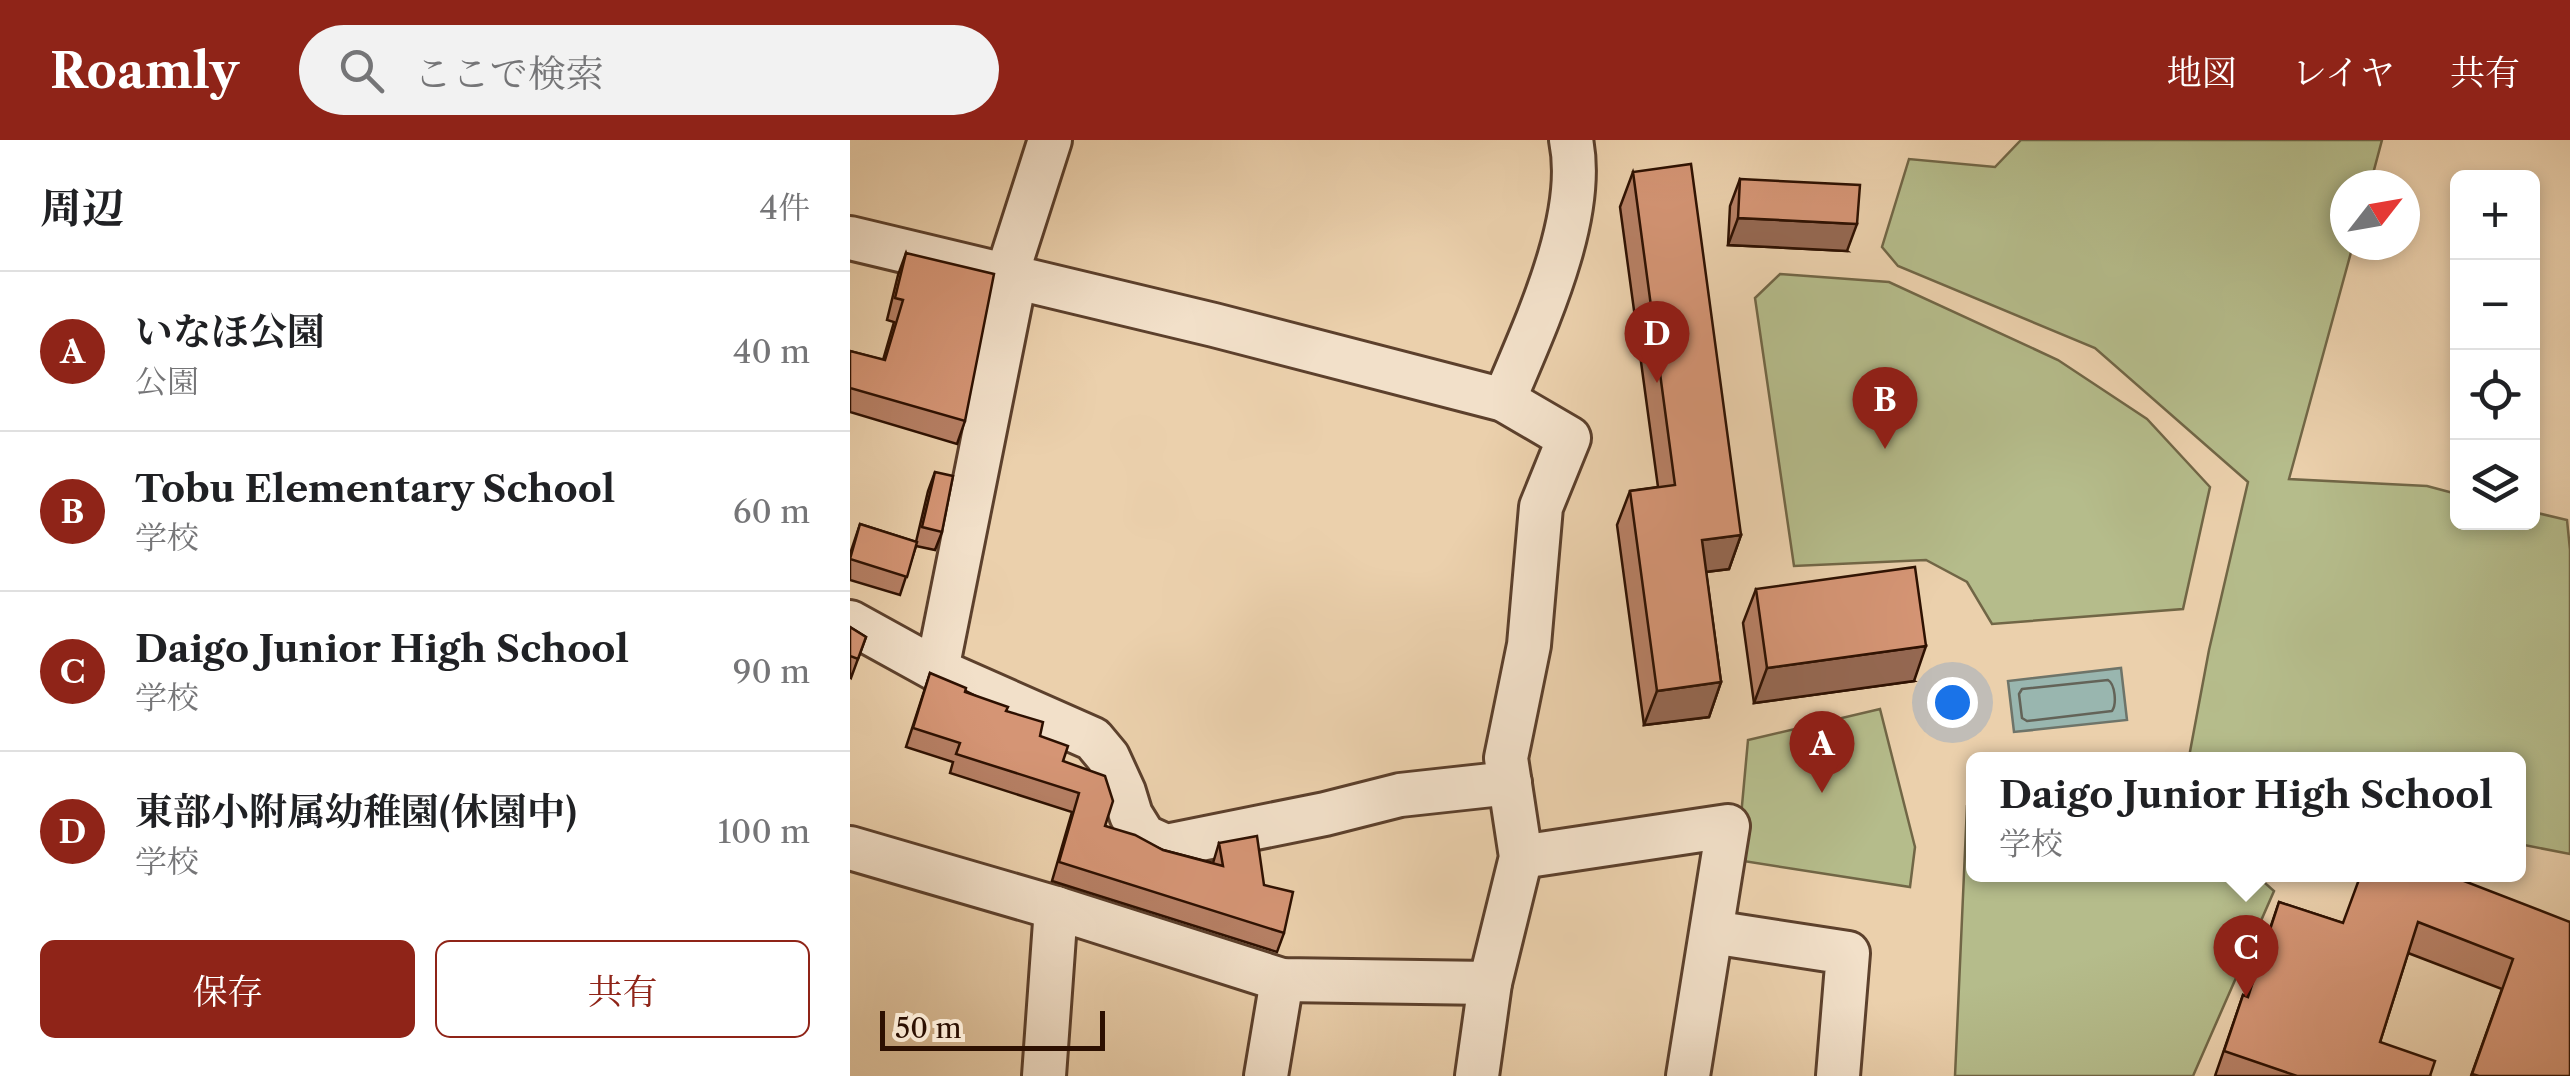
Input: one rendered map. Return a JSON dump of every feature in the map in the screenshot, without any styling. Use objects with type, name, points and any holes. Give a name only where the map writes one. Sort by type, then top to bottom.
[{"type":"street","points":[[937,670],[1011,278],[1050,140]]},
{"type":"street","points":[[1504,400],[1542,310],[1572,212],[1571,140]]},
{"type":"street","points":[[850,238],[1214,325],[1504,400],[1569,438],[1541,507],[1529,645],[1506,758],[1520,857],[1490,983],[1477,1076]]},
{"type":"street","points":[[850,622],[937,670],[1093,738],[1108,757],[1130,815],[1144,836],[1166,846],[1400,796],[1510,783]]},
{"type":"street","points":[[1520,857],[1728,826],[1688,1076]]},
{"type":"street","points":[[850,848],[1282,980],[1490,983]]},
{"type":"street","points":[[1044,1076],[1056,908]]},
{"type":"street","points":[[1712,932],[1848,953],[1838,1076]]},
{"type":"street","points":[[1266,1076],[1282,980]]},
{"type":"green space","points":[[2021,140],[2382,140],[2374,170],[2330,170],[2330,260],[2349,260],[2289,479],[2427,486],[2450,492],[2450,530],[2540,530],[2540,514],[2567,520],[2570,854],[2526,845],[2526,752],[2190,752],[2248,482],[2095,348],[1898,266],[1882,247],[1909,159],[1995,167]]},
{"type":"green space","points":[[1780,274],[1889,282],[2058,360],[2147,419],[2210,487],[2183,609],[1992,624],[1967,582],[1926,560],[1794,566],[1755,298]]},
{"type":"green space","points":[[1880,709],[1915,847],[1910,887],[1737,860],[1748,740]]},
{"type":"green space","points":[[1966,828],[1966,882],[2264,882],[2274,891],[2193,1076],[1955,1076]]},
{"type":"water","points":[[2121,668],[2127,720],[2014,732],[2008,681]]},
{"type":"building","points":[[1691,164],[1741,535],[1702,540],[1721,682],[1657,691],[1630,491],[1675,485],[1633,172]]},
{"type":"building","points":[[1740,179],[1860,185],[1857,224],[1738,218]]},
{"type":"building","points":[[906,253],[994,274],[965,421],[850,388],[850,351],[885,360],[903,300],[895,298]]},
{"type":"building","points":[[935,472],[953,476],[942,532],[922,527]]},
{"type":"building","points":[[860,524],[917,542],[907,577],[850,559]]},
{"type":"building","points":[[1915,567],[1926,646],[1767,668],[1756,589]]},
{"type":"building","points":[[850,627],[866,637],[858,659],[850,656]]},
{"type":"building","points":[[930,673],[966,688],[965,692],[1008,707],[1006,711],[1043,722],[1040,736],[1068,746],[1063,761],[1105,776],[1113,801],[1105,826],[1135,835],[1163,850],[1223,866],[1219,843],[1257,836],[1264,885],[1293,892],[1284,933],[1059,862],[1079,793],[956,754],[960,743],[913,728]]},
{"type":"building","points":[[2358,882],[2467,882],[2570,922],[2570,1076],[2472,1074],[2513,959],[2418,922],[2380,1042],[2435,1061],[2430,1076],[2297,1076],[2224,1051],[2243,995],[2248,997],[2279,902],[2343,923]]},
{"type":"place","name":"東部小附属幼稚園(休園中)","points":[[1657,383]]},
{"type":"place","name":"Tobu Elementary School","points":[[1885,449]]},
{"type":"place","name":"いなほ公園","points":[[1822,793]]},
{"type":"place","name":"Daigo Junior High School","points":[[2246,997]]}]
